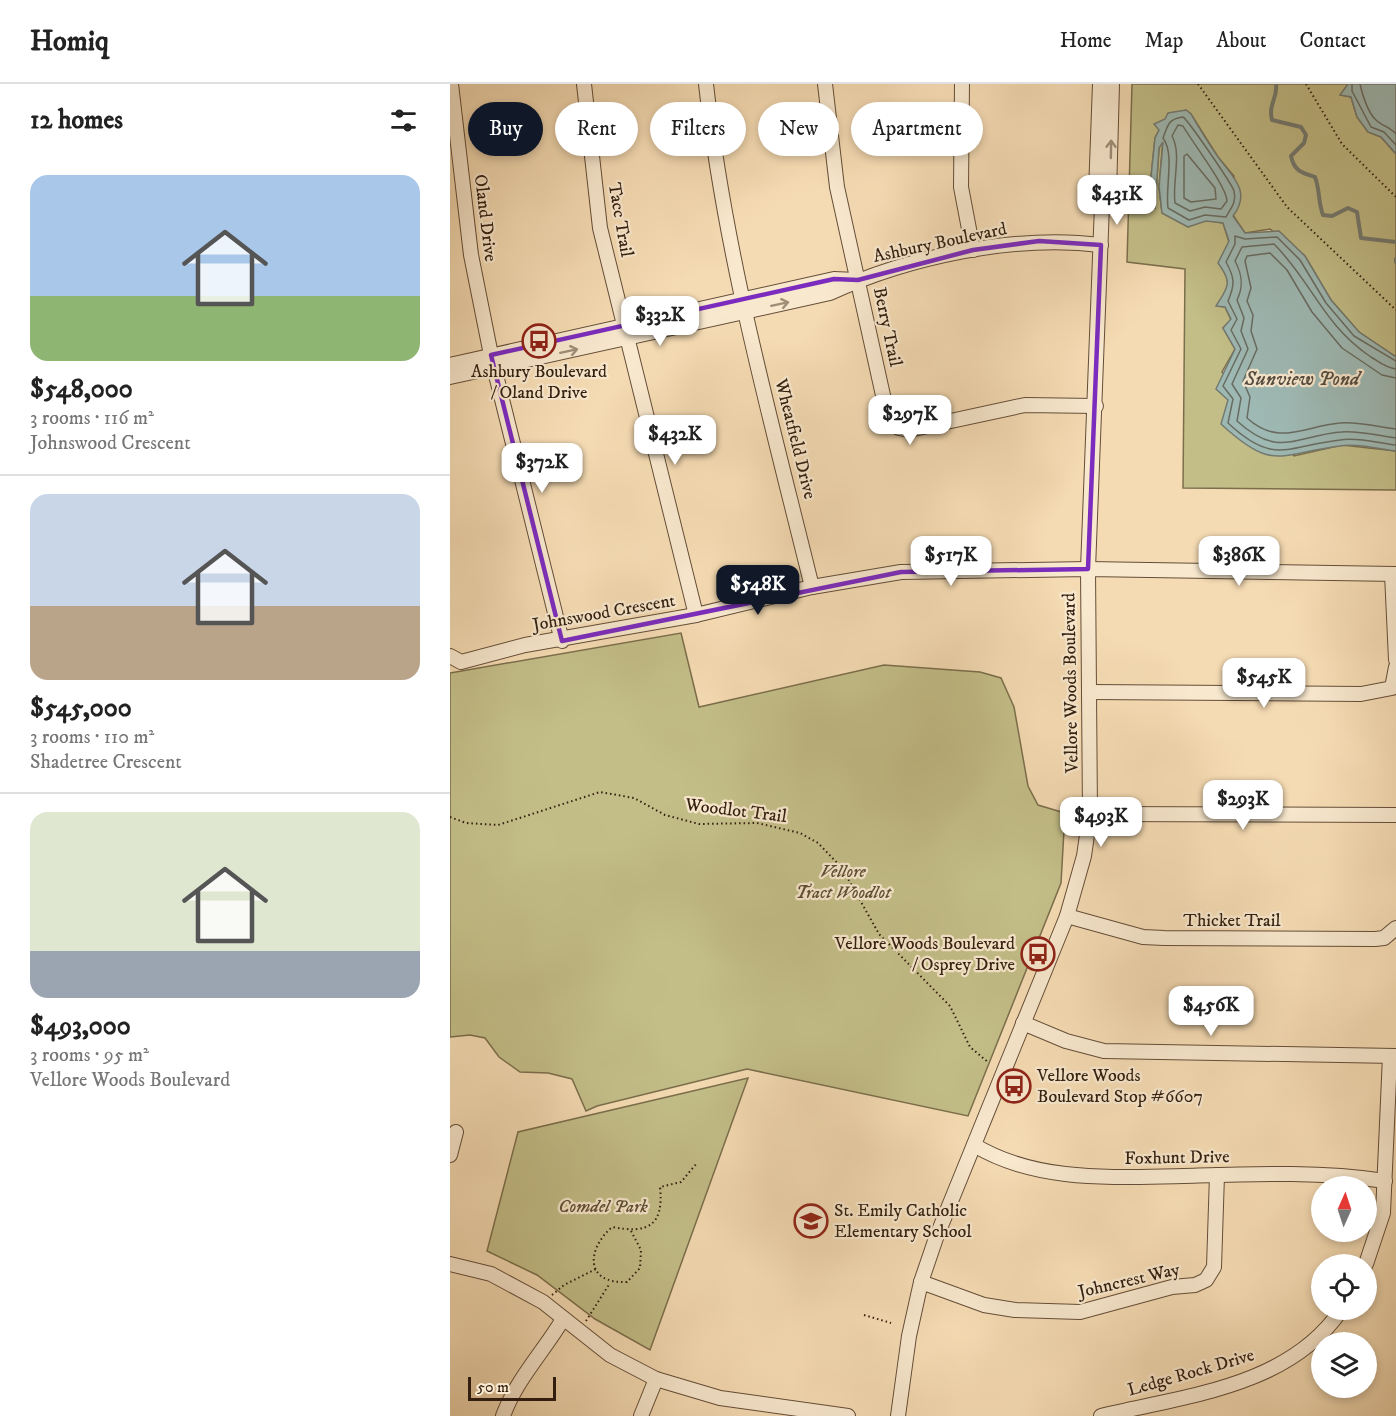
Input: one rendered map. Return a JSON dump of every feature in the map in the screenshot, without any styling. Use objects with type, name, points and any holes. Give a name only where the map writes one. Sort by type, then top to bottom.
[{"type":"street","name":"Oland Drive","points":[[451,84],[471,255],[493,361],[562,641]]},
{"type":"street","name":"Tacc Trail","points":[[584,84],[600,228],[696,615]]},
{"type":"street","name":"Wheatfield Drive","points":[[706,84],[723,213],[743,306],[812,587]]},
{"type":"street","points":[[825,84],[837,187],[858,280]]},
{"type":"street","points":[[962,84],[961,187],[972,250]]},
{"type":"street","name":"Vellore Woods Boulevard","points":[[898,1416],[909,1336],[921,1282],[1067,916],[1080,873],[1090,814],[1088,569],[1102,205],[1096,192],[1100,84]]},
{"type":"street","name":"Vellore Woods Boulevard","points":[[1102,205],[1109,194],[1112,84]]},
{"type":"street","name":"Ashbury Boulevard","points":[[450,365],[493,361],[625,332],[743,306],[834,279],[858,280],[972,250],[1039,242],[1101,245]]},
{"type":"street","name":"Berry Trail","points":[[858,280],[888,418],[899,428],[909,430],[1025,405],[1096,406]]},
{"type":"street","name":"Ashbury Boulevard","points":[[450,377],[493,361]]},
{"type":"street","name":"Johnswood Crescent","points":[[450,656],[461,662],[525,645],[562,641],[696,615],[812,587],[901,572],[1088,569],[1394,574]]},
{"type":"street","points":[[1394,574],[1396,660]]},
{"type":"street","points":[[1089,692],[1361,694],[1392,688],[1396,667]]},
{"type":"street","points":[[1090,814],[1396,815]]},
{"type":"street","name":"Thicket Trail","points":[[1067,916],[1143,937],[1164,938],[1375,939],[1384,938],[1396,928]]},
{"type":"street","points":[[1023,1023],[1066,1041],[1104,1051],[1393,1056],[1383,1213],[1369,1254]]},
{"type":"street","points":[[450,1155],[456,1132]]},
{"type":"street","name":"Foxhunt Drive","points":[[974,1145],[988,1154],[1062,1175],[1328,1174],[1385,1181]]},
{"type":"street","name":"Johncrest Way","points":[[921,1282],[984,1305],[1015,1310],[1080,1312],[1172,1287],[1195,1285],[1206,1280],[1214,1267],[1217,1175]]},
{"type":"street","points":[[450,1264],[491,1274],[543,1302],[610,1355],[656,1379],[770,1411],[848,1416]]},
{"type":"street","points":[[503,1416],[528,1371],[563,1319]]},
{"type":"street","name":"Ledge Rock Drive","points":[[1101,1416],[1257,1376],[1298,1354],[1334,1320]]},
{"type":"street","points":[[642,1416],[656,1379]]},
{"type":"path","points":[[1198,84],[1287,207],[1396,310]]},
{"type":"path","points":[[1306,84],[1342,144],[1396,197]]},
{"type":"path","name":"Woodlot Trail","points":[[450,817],[466,823],[498,825],[600,792],[634,798],[665,815],[699,824],[756,824],[800,833],[818,843],[842,868],[879,934],[950,1006],[970,1047],[989,1063]]},
{"type":"path","points":[[631,1231],[641,1250],[640,1268],[627,1282],[610,1282],[601,1278],[596,1269],[593,1253],[599,1238],[612,1227],[631,1231],[650,1227],[659,1214],[660,1187],[681,1182],[697,1163]]},
{"type":"path","points":[[543,1302],[564,1285],[596,1269]]},
{"type":"path","points":[[580,1330],[610,1282]]},
{"type":"path","points":[[864,1314],[891,1323]]},
{"type":"highlighted area","points":[[1039,241],[1101,245],[1088,569],[901,572],[562,641],[491,355],[834,279],[858,280],[973,250]]},
{"type":"green space","points":[[1132,84],[1348,84],[1341,95],[1351,97],[1357,117],[1368,132],[1381,137],[1396,154],[1396,357],[1359,332],[1331,300],[1305,256],[1270,229],[1245,233],[1233,215],[1234,176],[1186,110],[1165,119],[1155,138],[1148,206],[1155,208],[1159,148],[1163,140],[1159,187],[1162,213],[1188,227],[1206,220],[1223,223],[1229,242],[1219,263],[1226,275],[1228,285],[1217,306],[1225,307],[1231,320],[1223,328],[1235,349],[1222,372],[1294,456],[1342,445],[1396,451],[1396,490],[1183,488],[1185,269],[1127,262]]},
{"type":"green space","name":"Vellore Tract Woodlot","points":[[681,633],[699,707],[884,665],[980,672],[1001,678],[1014,707],[1028,786],[1038,805],[1065,813],[1061,883],[968,1116],[747,1069],[597,1106],[586,1111],[572,1079],[548,1073],[520,1072],[499,1057],[485,1038],[470,1035],[450,1037],[450,673]]},
{"type":"green space","name":"Comdel Park","points":[[748,1078],[650,1350],[595,1319],[537,1275],[487,1251],[518,1132]]},
{"type":"water","points":[[1348,84],[1396,84],[1396,154],[1381,137],[1368,132],[1357,117],[1351,97],[1340,95]]},
{"type":"water","name":"Sunview Pond","points":[[1186,110],[1191,114],[1237,183],[1241,198],[1239,207],[1233,216],[1245,233],[1279,231],[1305,256],[1331,300],[1359,332],[1396,357],[1396,451],[1347,445],[1277,456],[1253,449],[1221,424],[1228,400],[1216,389],[1235,349],[1223,328],[1231,319],[1225,307],[1216,306],[1227,285],[1226,275],[1218,263],[1229,241],[1223,223],[1206,221],[1188,227],[1162,213],[1159,187],[1163,142],[1159,148],[1155,208],[1148,206],[1155,138],[1159,130],[1154,124],[1165,119],[1168,113]]},
{"type":"waterway","points":[[1276,84],[1271,110],[1272,120],[1301,127],[1306,135],[1304,143],[1291,156],[1299,171],[1315,177],[1323,215],[1332,216],[1348,208],[1357,212],[1361,238],[1396,242]]},
{"type":"place","name":"Ashbury Boulevard / Oland Drive","points":[[539,341]]},
{"type":"place","name":"Vellore Woods Boulevard / Osprey Drive","points":[[1038,954]]},
{"type":"place","name":"Vellore Woods Boulevard Stop #6607","points":[[1014,1086]]},
{"type":"place","name":"St. Emily Catholic Elementary School","points":[[811,1221]]}]
